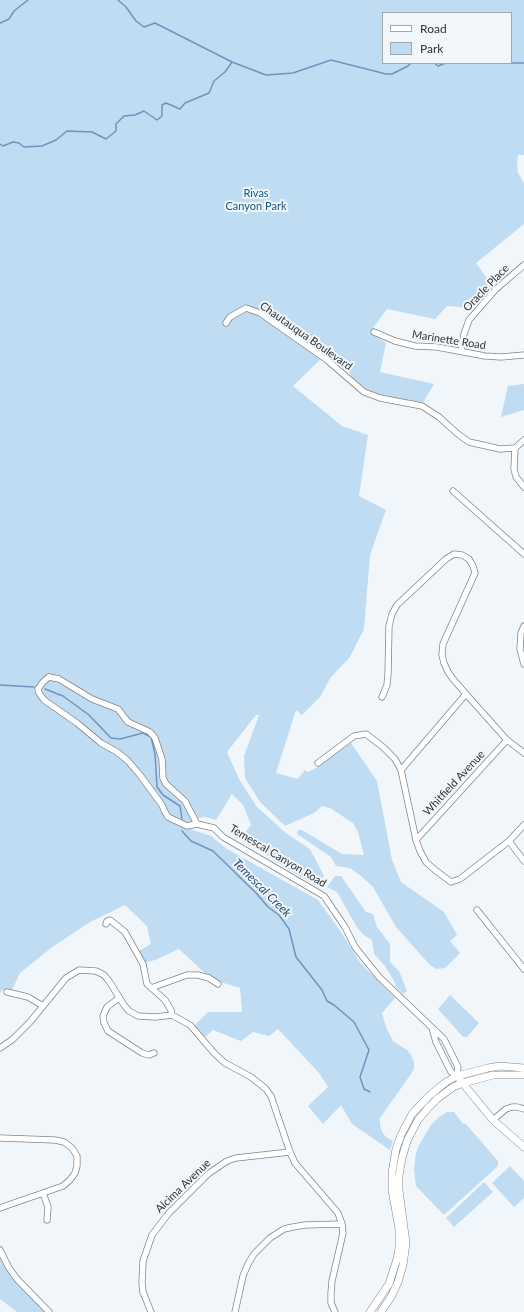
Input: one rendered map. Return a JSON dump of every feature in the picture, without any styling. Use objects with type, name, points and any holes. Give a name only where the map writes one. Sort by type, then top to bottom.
[{"type":"main road","points":[[370,1312],[388,1284],[397,1259],[399,1248],[399,1229],[392,1190],[392,1173],[396,1149],[412,1114],[420,1104],[436,1090],[458,1076],[500,1066],[524,1068]]},
{"type":"main road","points":[[381,1312],[391,1297],[404,1265],[406,1243],[399,1190],[399,1176],[407,1141],[418,1120],[432,1103],[453,1087],[493,1075],[524,1075]]},
{"type":"main road","name":"Temescal Canyon Road","points":[[458,1076],[493,1120],[524,1147]]},
{"type":"street","name":"Oracle Place","points":[[461,351],[464,334],[469,320],[495,290],[524,265]]},
{"type":"street","name":"Chautauqua Boulevard","points":[[226,323],[230,317],[246,308],[260,313],[327,360],[364,392],[370,395],[422,406],[439,417],[469,442],[500,449],[515,448]]},
{"type":"street","name":"Marinette Road","points":[[374,332],[395,341],[415,346],[437,347],[485,356],[501,357],[524,355]]},
{"type":"street","points":[[524,440],[515,448],[514,469],[516,477],[524,487]]},
{"type":"street","points":[[452,491],[524,554]]},
{"type":"street","points":[[382,697],[387,685],[389,626],[392,614],[397,605],[446,559],[454,554],[462,555],[470,559],[475,573],[447,634],[443,644],[442,655],[448,672],[466,694],[507,740],[524,753]]},
{"type":"street","points":[[524,626],[521,633],[520,649],[524,664]]},
{"type":"street","name":"Temescal Canyon Road","points":[[197,824],[185,801],[166,784],[163,778],[162,759],[155,738],[150,732],[128,722],[118,709],[92,699],[59,678],[49,678],[43,682],[38,689],[44,700],[101,743],[117,752],[128,761],[162,805],[168,817],[187,826],[197,824],[214,828],[223,837],[324,896],[345,927],[355,947],[379,977],[444,1039],[450,1048],[458,1067],[458,1076],[451,1072],[436,1042],[432,1028]]},
{"type":"street","points":[[401,770],[466,694]]},
{"type":"street","points":[[318,763],[354,736],[366,734],[383,747],[396,759],[401,770],[416,840],[420,851],[426,862],[451,882],[460,879],[508,841],[524,825]]},
{"type":"street","name":"Whitfield Avenue","points":[[416,840],[507,740]]},
{"type":"street","points":[[508,841],[524,860]]},
{"type":"street","points":[[477,910],[524,968]]},
{"type":"street","points":[[106,924],[107,921],[110,920],[125,932],[143,964],[147,984],[165,1000],[171,1010],[172,1015]]},
{"type":"street","points":[[0,1048],[13,1039],[30,1022],[66,978],[79,970],[96,971],[104,975],[129,1011],[138,1016],[156,1017],[172,1015],[190,1025],[215,1054],[225,1063],[251,1077],[266,1089],[271,1096],[290,1152],[299,1170],[338,1213],[343,1232],[332,1281],[331,1303],[335,1312]]},
{"type":"street","points":[[151,988],[187,975],[198,975],[209,978],[218,984]]},
{"type":"street","points":[[7,992],[28,997],[43,1006]]},
{"type":"street","points":[[119,998],[107,1008],[103,1016],[104,1023],[108,1031],[142,1053],[149,1055],[154,1053]]},
{"type":"street","points":[[493,1120],[506,1109],[517,1107],[524,1109]]},
{"type":"street","points":[[0,1138],[55,1140],[64,1142],[72,1148],[77,1156],[75,1173],[63,1186],[0,1208]]},
{"type":"street","name":"Alcima Avenue","points":[[151,1312],[142,1283],[143,1261],[152,1234],[168,1214],[208,1174],[227,1161],[236,1158],[290,1152]]},
{"type":"street","points":[[43,1193],[48,1207],[47,1220]]},
{"type":"street","points":[[235,1312],[243,1276],[248,1264],[254,1254],[270,1238],[284,1229],[293,1227],[305,1225],[342,1224]]},
{"type":"street","points":[[0,1250],[17,1280],[49,1312]]},
{"type":"green space","name":"Rivas Canyon Park","points":[[0,0],[524,0],[524,155],[518,155],[517,163],[518,173],[524,183],[524,224],[476,263],[493,287],[472,308],[447,306],[435,319],[387,309],[370,332],[386,343],[380,372],[434,384],[423,403],[389,397],[369,391],[352,377],[347,368],[325,355],[293,386],[342,426],[368,435],[359,496],[386,510],[370,555],[364,629],[350,657],[331,677],[320,697],[302,715],[296,710],[276,773],[298,779],[305,770],[308,772],[316,768],[351,743],[377,781],[392,860],[401,882],[444,912],[457,935],[450,941],[460,953],[445,968],[436,969],[430,965],[396,927],[373,887],[350,868],[336,866],[331,857],[297,834],[298,830],[302,830],[342,854],[364,855],[358,832],[353,823],[330,808],[322,806],[314,813],[285,826],[260,802],[245,778],[244,756],[259,715],[256,715],[227,752],[239,779],[257,807],[287,834],[310,849],[324,876],[316,885],[294,873],[241,838],[251,825],[243,805],[232,794],[216,820],[205,817],[194,819],[190,829],[211,836],[227,849],[318,900],[341,932],[361,964],[395,998],[382,1013],[386,1027],[393,1041],[407,1050],[411,1055],[414,1062],[414,1068],[380,1118],[382,1132],[386,1137],[393,1141],[390,1150],[352,1124],[341,1105],[323,1124],[308,1106],[328,1087],[319,1073],[278,1029],[269,1036],[253,1032],[241,1041],[213,1030],[202,1040],[192,1028],[208,1012],[242,1012],[240,988],[211,979],[179,949],[155,960],[143,963],[137,952],[151,944],[147,926],[125,905],[90,922],[51,948],[20,973],[11,992],[2,990],[0,994]]},
{"type":"green space","points":[[524,384],[524,410],[501,417],[508,386]]},
{"type":"green space","points":[[335,876],[341,876],[366,912],[373,914],[377,927],[390,944],[390,962],[399,971],[407,991],[403,994],[396,987],[385,966],[374,954],[372,940],[358,929],[337,892],[327,887]]},
{"type":"green space","points":[[450,995],[479,1023],[467,1037],[463,1037],[438,1009]]},
{"type":"green space","points":[[447,1112],[454,1112],[463,1124],[465,1123],[498,1161],[498,1166],[444,1215],[416,1186],[414,1169],[416,1153],[419,1145],[431,1125]]},
{"type":"green space","points":[[510,1166],[524,1181],[524,1198],[514,1207],[492,1183]]},
{"type":"green space","points":[[484,1182],[493,1192],[454,1227],[446,1218]]},
{"type":"green space","points":[[0,1250],[9,1268],[49,1312],[17,1312],[0,1299]]},
{"type":"waterway","points":[[0,23],[9,19],[14,11],[28,0]]},
{"type":"waterway","points":[[118,0],[126,7],[136,21],[144,27],[155,23],[232,62],[266,75],[293,73],[331,60],[386,74],[392,74],[410,64]]},
{"type":"waterway","points":[[0,144],[3,146],[13,142],[19,143],[24,147],[42,146],[56,140],[67,131],[92,132],[106,139],[116,131],[116,124],[124,116],[135,115],[144,111],[157,120],[162,116],[162,105],[166,103],[180,109],[185,103],[209,93],[214,81],[225,72],[232,62]]},
{"type":"waterway","points":[[512,63],[524,63]]},
{"type":"waterway","points":[[435,64],[438,66],[443,64]]},
{"type":"waterway","name":"Temescal Creek","points":[[0,685],[34,687]]},
{"type":"waterway","name":"Temescal Creek","points":[[45,689],[63,696],[89,715],[111,738],[120,739],[143,733],[151,737],[155,754],[157,787],[163,795],[180,806],[182,819]]},
{"type":"waterway","name":"Temescal Creek","points":[[182,831],[191,841],[213,851],[257,894],[268,907],[279,915],[289,929],[296,957],[322,990],[327,1001],[354,1022],[369,1050],[360,1077],[364,1089],[370,1092]]}]
